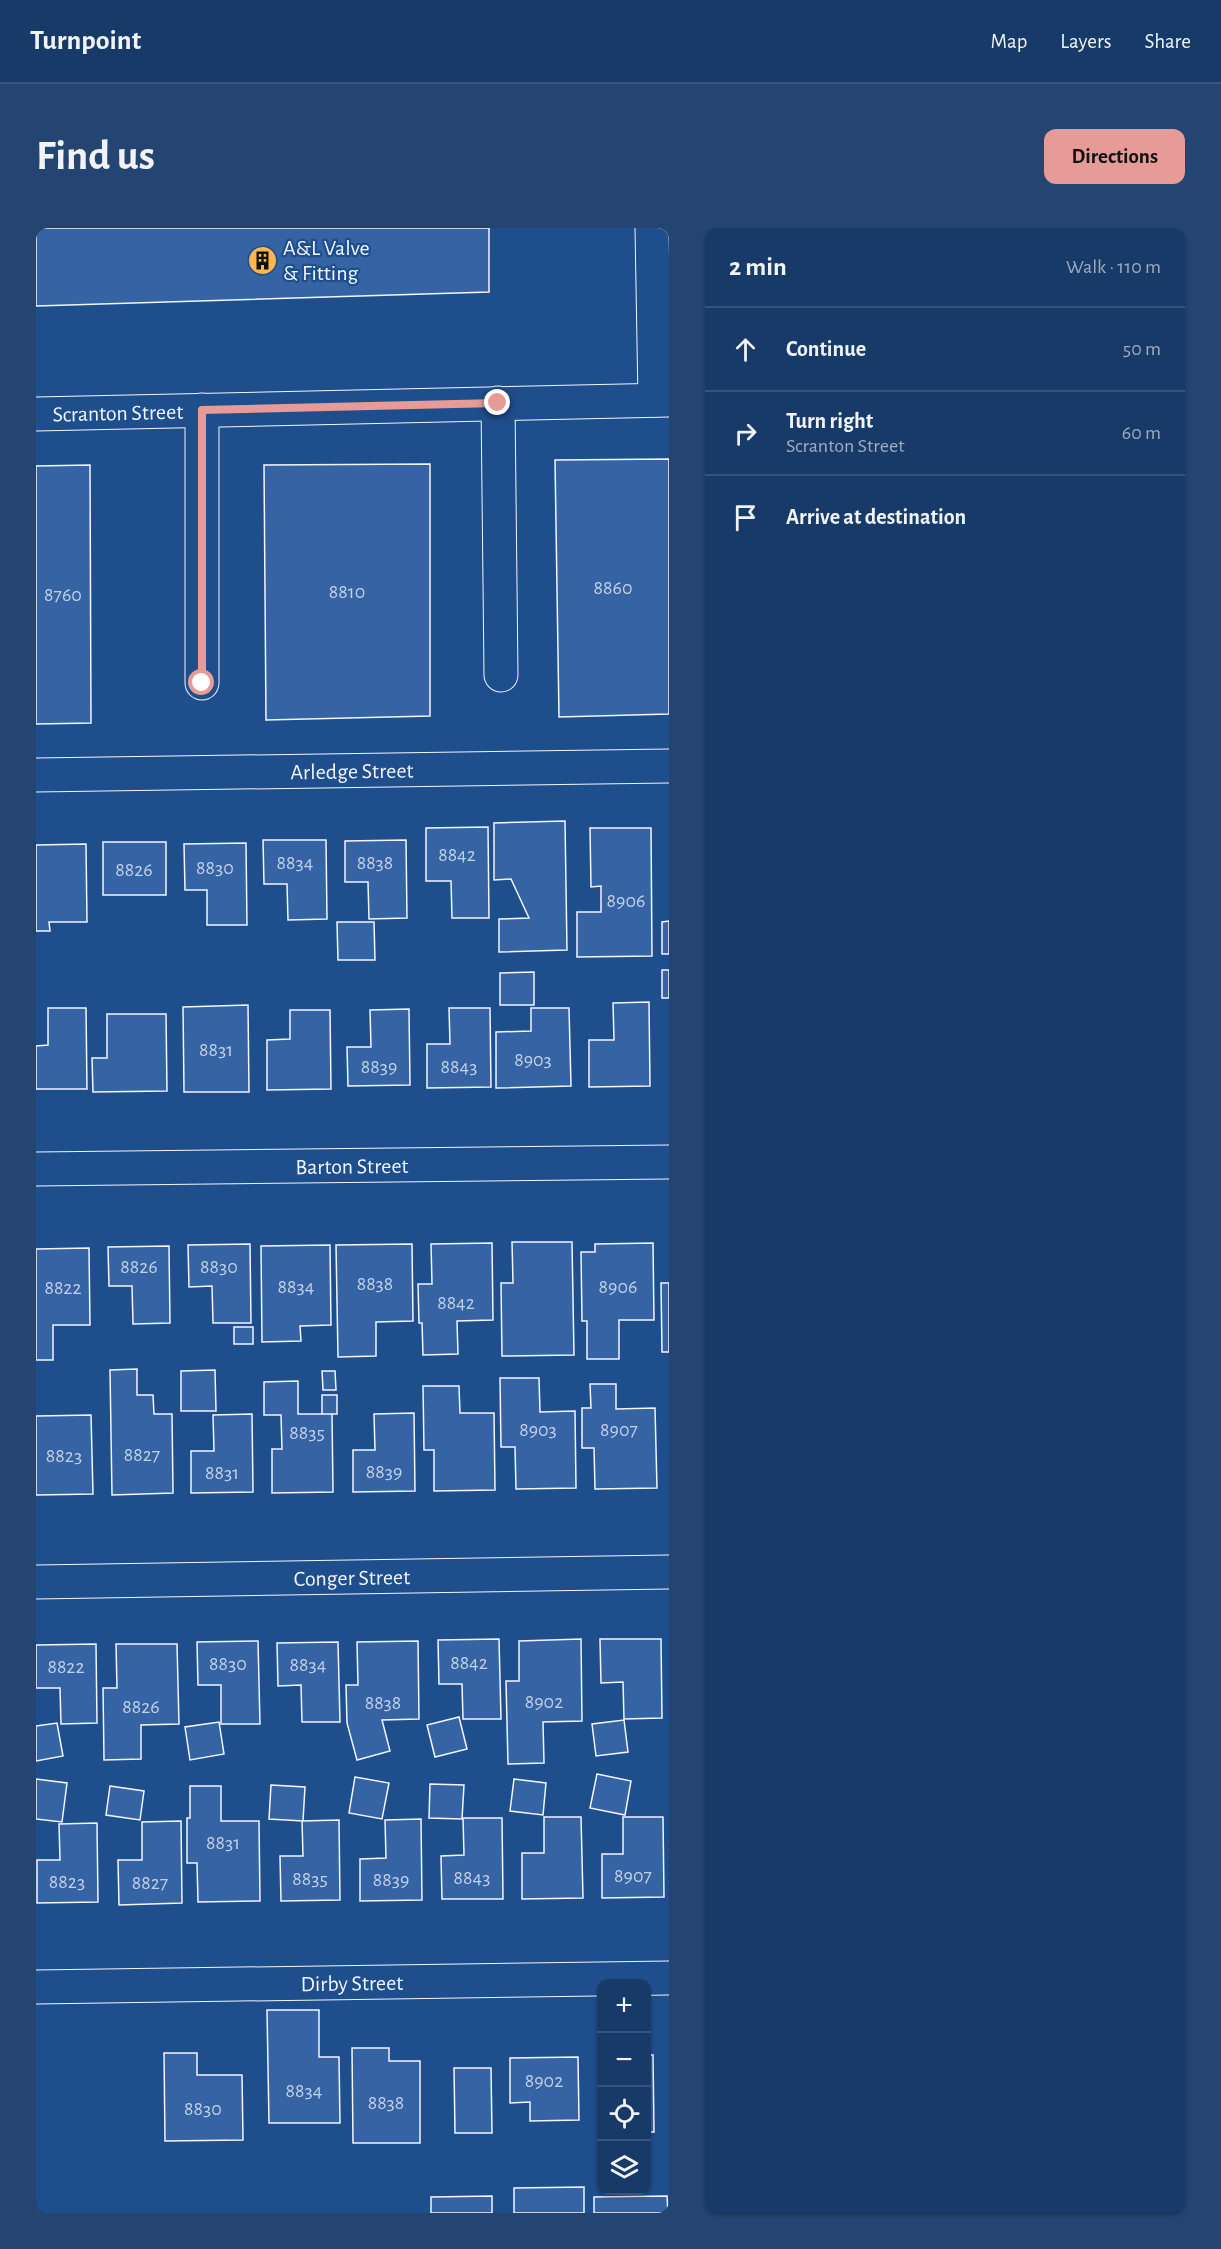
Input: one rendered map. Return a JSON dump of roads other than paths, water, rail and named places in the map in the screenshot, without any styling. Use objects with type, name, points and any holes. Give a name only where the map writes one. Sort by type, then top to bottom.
[{"type":"street","points":[[652,228],[662,400]]},
{"type":"street","name":"Scranton Street","points":[[36,414],[662,400]]},
{"type":"street","points":[[498,403],[501,675]]},
{"type":"street","points":[[202,410],[202,683]]},
{"type":"street","name":"Arledge Street","points":[[36,775],[669,766]]},
{"type":"street","name":"Barton Street","points":[[36,1169],[669,1162]]},
{"type":"street","name":"Conger Street","points":[[36,1582],[669,1572]]},
{"type":"street","name":"Dirby Street","points":[[36,1987],[669,1978]]},
{"type":"place","name":"A&L Valve & Fitting","points":[[262,260]]}]
